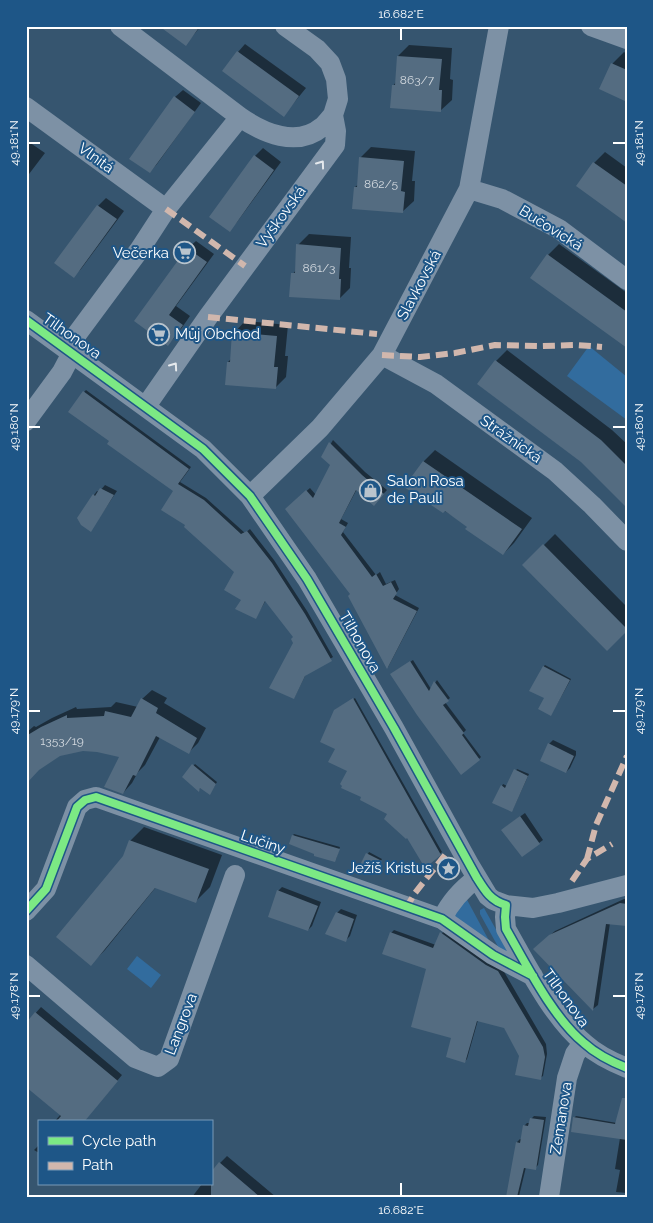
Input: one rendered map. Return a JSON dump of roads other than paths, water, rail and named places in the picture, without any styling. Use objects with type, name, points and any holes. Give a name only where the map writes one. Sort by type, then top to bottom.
[{"type":"street","points":[[120,26],[256,129],[273,135],[290,137],[309,134],[323,127],[332,115]]},
{"type":"street","name":"Vyškovská","points":[[146,406],[208,317],[335,145],[336,131],[332,115],[338,99],[336,79],[330,63],[316,49],[285,26]]},
{"type":"street","name":"Slavkovská","points":[[250,496],[320,428],[382,355],[469,189],[499,26]]},
{"type":"street","points":[[591,26],[627,39]]},
{"type":"street","name":"Vlnitá","points":[[26,107],[166,209]]},
{"type":"street","points":[[26,421],[62,372],[72,353],[77,334],[140,249],[166,209],[240,117]]},
{"type":"street","name":"Bučovická","points":[[469,189],[502,199],[559,229],[627,280]]},
{"type":"street","name":"Tilhonova","points":[[26,320],[203,449],[250,496],[307,579],[394,728],[488,896],[506,906],[506,929],[533,976],[562,1020],[583,1043],[604,1057],[627,1068]]},
{"type":"street","name":"Strážnická","points":[[382,355],[436,384],[555,471],[627,540]]},
{"type":"street","name":"Lučiny","points":[[29,904],[46,889],[77,807],[85,800],[96,797],[442,919],[493,955],[533,976]]},
{"type":"street","name":"Langrova","points":[[26,965],[135,1058],[158,1067],[169,1059],[235,875]]},
{"type":"street","points":[[442,919],[459,893],[477,878]]},
{"type":"street","points":[[506,906],[540,907],[627,885]]},
{"type":"street","name":"Zemanova","points":[[549,1197],[567,1078],[575,1054],[583,1043]]},
{"type":"place","name":"Večerka","points":[[185,253]]},
{"type":"place","name":"Můj Obchod","points":[[159,334]]},
{"type":"place","name":"Salon Rosa de Pauli","points":[[371,490]]},
{"type":"place","name":"Ježíš Kristus","points":[[448,868]]}]
